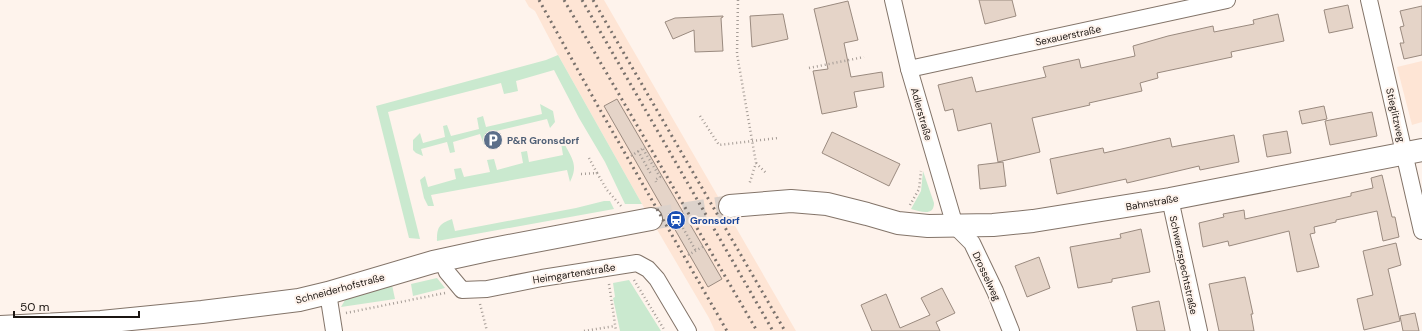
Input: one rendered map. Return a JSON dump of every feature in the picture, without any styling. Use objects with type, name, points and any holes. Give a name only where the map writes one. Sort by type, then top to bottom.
[{"type":"street","name":"Adlerstraße","points":[[893,0],[909,69],[954,226]]},
{"type":"street","name":"Sexauerstraße","points":[[909,69],[1227,0]]},
{"type":"street","name":"Stieglitzweg","points":[[1369,0],[1413,152],[1422,230]]},
{"type":"street","name":"Bahnstraße","points":[[730,206],[791,201],[827,204],[898,223],[928,226],[993,226],[1170,199],[1413,152]]},
{"type":"street","name":"Schwarzspechtstraße","points":[[1170,199],[1199,331]]},
{"type":"street","name":"Schneiderhofstraße","points":[[0,327],[102,326],[299,300],[442,260],[651,219]]},
{"type":"street","name":"Drosselweg","points":[[954,226],[972,243],[995,291],[1011,331]]},
{"type":"street","name":"Heimgartenstraße","points":[[442,260],[447,272],[462,290],[487,289],[542,278],[637,263],[648,269],[657,279],[688,331]]},
{"type":"street","points":[[328,293],[334,331]]},
{"type":"path","points":[[738,0],[738,54],[756,163],[749,185]]},
{"type":"path","points":[[809,68],[864,57]]},
{"type":"path","points":[[700,116],[719,145],[778,138]]},
{"type":"path","points":[[631,156],[644,148],[660,177],[655,180],[656,182]]},
{"type":"path","points":[[638,151],[651,174]]},
{"type":"path","points":[[589,158],[607,190],[624,210]]},
{"type":"path","points":[[756,163],[766,173]]},
{"type":"path","points":[[907,211],[919,190],[921,168]]},
{"type":"path","points":[[581,174],[597,173]]},
{"type":"path","points":[[683,228],[696,250]]},
{"type":"path","points":[[688,255],[704,246]]},
{"type":"path","points":[[624,265],[665,331]]},
{"type":"path","points":[[607,268],[616,331]]},
{"type":"path","points":[[476,289],[487,331]]},
{"type":"path","points":[[584,331],[615,326]]},
{"type":"shaded area","points":[[525,0],[604,0],[796,331],[715,331],[709,318],[642,204],[558,55],[535,11],[529,7]]},
{"type":"shaded area","points":[[1422,61],[1422,122],[1412,125],[1397,67]]},
{"type":"green space","points":[[558,55],[642,204],[625,204],[605,162],[579,118],[554,70],[516,81],[518,91],[504,94],[501,83],[388,112],[420,239],[409,238],[376,106],[546,60]]},
{"type":"green space","points":[[540,104],[553,111],[555,122],[550,128],[547,119],[488,133],[489,144],[484,145],[480,134],[453,142],[455,152],[450,153],[447,142],[421,149],[423,156],[413,150],[413,140],[420,133],[423,143],[445,137],[443,126],[447,125],[451,136],[479,129],[477,118],[483,116],[486,127],[542,114]]},
{"type":"green space","points":[[561,143],[565,145],[574,163],[574,172],[570,182],[567,170],[431,195],[434,206],[428,206],[424,198],[420,180],[425,176],[428,187],[456,179],[454,169],[461,168],[464,177],[490,172],[487,160],[494,159],[497,170],[523,163],[521,152],[527,151],[529,162],[563,155]]},
{"type":"green space","points":[[923,171],[934,203],[932,210],[929,212],[911,209],[921,191]]},
{"type":"green space","points":[[604,201],[610,201],[614,209],[437,241],[438,229],[442,224],[452,219],[455,231],[576,208]]},
{"type":"green space","points":[[437,278],[445,288],[413,296],[411,284]]},
{"type":"green space","points":[[629,280],[661,331],[620,331],[613,298],[615,297],[613,283]]},
{"type":"green space","points":[[392,285],[395,299],[341,307],[345,300]]},
{"type":"building","points":[[979,0],[1012,0],[1016,16],[985,24]]},
{"type":"building","points":[[848,1],[858,40],[844,43],[851,77],[882,72],[884,87],[854,92],[857,107],[822,114],[813,71],[828,69],[814,9]]},
{"type":"building","points":[[1348,5],[1353,28],[1329,33],[1324,10]]},
{"type":"building","points":[[1422,6],[1422,55],[1404,59],[1400,43],[1404,43],[1400,27],[1404,26],[1400,11]]},
{"type":"building","points":[[783,14],[788,39],[752,47],[750,16]]},
{"type":"building","points":[[1278,14],[1284,41],[1231,52],[1232,57],[1157,73],[1158,78],[1140,83],[1142,91],[1089,103],[1090,105],[1032,118],[1040,152],[998,162],[991,123],[958,131],[953,109],[945,111],[938,85],[972,77],[976,92],[1046,77],[1043,67],[1079,59],[1081,68],[1135,56],[1133,46],[1168,36],[1213,26],[1214,32],[1254,24],[1253,20]]},
{"type":"building","points":[[723,16],[721,18],[723,51],[695,52],[694,30],[673,39],[665,22],[675,18]]},
{"type":"building","points":[[617,99],[722,279],[708,287],[604,106]]},
{"type":"building","points":[[1324,106],[1327,119],[1302,124],[1299,111]]},
{"type":"building","points":[[1372,112],[1377,136],[1330,145],[1325,121]]},
{"type":"building","points":[[1287,131],[1291,153],[1267,157],[1263,135]]},
{"type":"building","points":[[832,132],[900,164],[889,186],[822,153]]},
{"type":"building","points":[[1234,135],[1239,162],[1200,170],[1199,166],[1127,183],[1126,179],[1057,194],[1050,159],[1103,148],[1104,153],[1170,138],[1172,147]]},
{"type":"building","points":[[1003,162],[1006,186],[980,189],[978,165]]},
{"type":"building","points":[[1382,175],[1392,217],[1395,217],[1399,237],[1383,241],[1377,211],[1336,220],[1336,222],[1314,227],[1315,233],[1310,234],[1319,267],[1297,272],[1289,231],[1229,246],[1228,241],[1203,247],[1199,223],[1224,217],[1223,214],[1244,210],[1245,219],[1351,196],[1351,193],[1373,188],[1371,178]]},
{"type":"building","points":[[1141,229],[1150,272],[1112,279],[1112,282],[1078,288],[1070,247],[1121,238],[1120,234]]},
{"type":"building","points":[[1396,243],[1401,265],[1388,269],[1400,321],[1364,330],[1357,299],[1373,295],[1363,251]]},
{"type":"building","points":[[1039,257],[1050,288],[1027,297],[1015,266]]},
{"type":"building","points":[[1245,277],[1253,314],[1251,314],[1254,331],[1219,331],[1209,284]]},
{"type":"building","points":[[942,288],[955,313],[936,322],[940,331],[872,331],[861,305],[886,294],[900,328],[930,315],[921,298]]},
{"type":"building","points":[[1159,301],[1165,331],[1137,331],[1132,307]]},
{"type":"building","points":[[1415,313],[1419,331],[1403,331],[1400,316]]},
{"type":"tunnel","points":[[651,219],[730,206]]},
{"type":"railway","points":[[539,0],[727,331]]},
{"type":"railway","points":[[564,0],[757,331]]},
{"type":"railway","points":[[582,0],[773,331]]},
{"type":"railway","points":[[593,0],[785,331]]},
{"type":"place","name":"P&R Gronsdorf","points":[[493,140]]},
{"type":"place","name":"Gronsdorf","points":[[676,220]]}]
